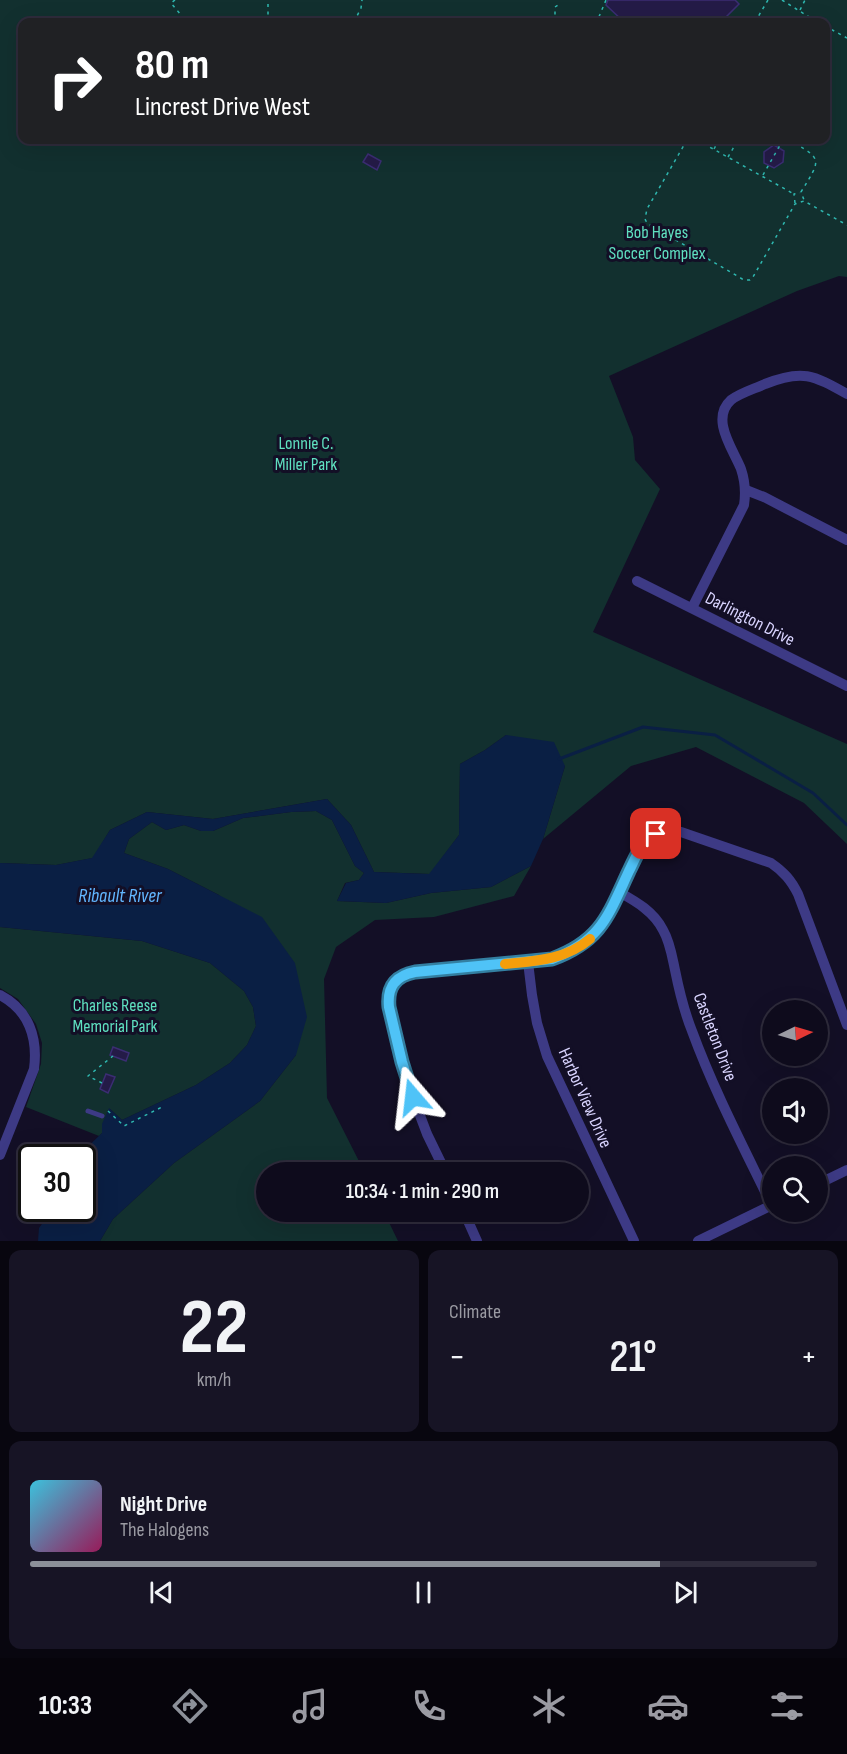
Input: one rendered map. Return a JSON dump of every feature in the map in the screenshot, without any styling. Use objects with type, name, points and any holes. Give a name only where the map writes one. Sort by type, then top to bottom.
[{"type":"street","points":[[692,608],[744,505],[746,490],[741,470],[724,431],[722,418],[724,409],[739,395],[794,375],[819,378],[847,394]]},
{"type":"street","points":[[746,490],[847,540]]},
{"type":"street","name":"Darlington Drive","points":[[638,581],[847,686]]},
{"type":"street","points":[[441,1162],[427,1134],[402,1062],[388,999],[390,990],[405,974],[552,959],[569,953],[594,935],[605,920],[640,847],[656,834],[681,831],[771,863],[784,872],[792,881],[798,894],[847,1025]]},
{"type":"street","name":"Castleton Drive","points":[[620,892],[639,903],[655,918],[663,930],[669,945],[690,1028],[705,1065],[762,1184]]},
{"type":"street","name":"Harbor View Drive","points":[[528,962],[537,1023],[547,1056],[634,1241]]},
{"type":"street","points":[[0,994],[23,1014],[31,1027],[36,1056],[34,1069],[0,1155]]},
{"type":"street","points":[[828,1179],[847,1170]]},
{"type":"street","points":[[698,1241],[762,1210]]},
{"type":"street","points":[[468,1222],[477,1241]]},
{"type":"lane","points":[[87,1111],[102,1116]]},
{"type":"path","points":[[175,0],[171,3],[184,18]]},
{"type":"path","points":[[268,0],[268,18]]},
{"type":"path","points":[[356,18],[362,0]]},
{"type":"path","points":[[598,18],[606,0]]},
{"type":"path","points":[[757,18],[768,0]]},
{"type":"path","points":[[782,0],[809,17]]},
{"type":"path","points":[[800,11],[805,0]]},
{"type":"path","points":[[555,18],[555,6],[558,5]]},
{"type":"path","points":[[830,29],[847,38]]},
{"type":"path","points":[[684,144],[647,209],[645,219],[647,223],[744,280],[750,280],[753,277],[795,204],[794,194]]},
{"type":"path","points":[[705,144],[794,194],[801,192],[816,168],[816,160],[812,153],[796,144]]},
{"type":"path","points":[[714,149],[717,144]]},
{"type":"path","points":[[728,157],[736,144]]},
{"type":"path","points":[[763,176],[781,144]]},
{"type":"path","points":[[801,192],[804,201],[847,225]]},
{"type":"path","points":[[795,204],[804,201]]},
{"type":"path","points":[[102,1083],[88,1076],[113,1056]]},
{"type":"path","points":[[102,1108],[110,1112],[124,1126],[162,1107]]},
{"type":"green space","name":"Lonnie C. Miller Park","points":[[0,0],[847,0],[847,277],[839,276],[797,291],[609,376],[633,437],[635,460],[660,489],[593,632],[847,744],[847,844],[804,803],[696,747],[631,766],[543,839],[565,766],[506,735],[460,764],[459,835],[430,874],[374,872],[351,825],[327,799],[213,819],[147,812],[110,830],[93,858],[56,865],[0,863]]},
{"type":"green space","points":[[316,811],[332,820],[355,866],[364,873],[359,880],[345,883],[337,901],[386,903],[431,893],[491,887],[531,866],[514,896],[434,917],[375,920],[336,947],[324,979],[327,1098],[359,1162],[256,1162],[256,1222],[389,1222],[398,1241],[100,1241],[113,1219],[174,1163],[260,1101],[296,1055],[219,895],[168,869],[124,853],[129,839],[152,822],[166,830],[184,825],[201,831],[213,831],[243,818]]},
{"type":"green space","name":"Charles Reese Memorial Park","points":[[0,927],[142,941],[210,963],[244,991],[253,1007],[256,1026],[247,1045],[230,1063],[196,1085],[122,1120],[110,1109],[99,1136],[26,1107],[41,1064],[42,1043],[36,1024],[18,999],[0,988]]},
{"type":"water","name":"Ribault River","points":[[506,735],[554,742],[565,766],[543,839],[531,866],[491,887],[431,893],[386,903],[337,901],[346,883],[359,880],[364,873],[355,866],[332,820],[316,811],[243,818],[213,831],[201,831],[184,825],[166,830],[152,822],[129,839],[124,853],[168,869],[262,917],[295,963],[307,1017],[296,1055],[260,1101],[174,1163],[113,1219],[100,1241],[38,1241],[39,1228],[43,1222],[96,1222],[96,1144],[91,1144],[102,1133],[102,1124],[109,1108],[122,1120],[196,1085],[230,1063],[247,1045],[256,1026],[253,1007],[244,991],[210,963],[142,941],[0,927],[0,863],[56,865],[92,858],[110,830],[147,812],[213,819],[327,799],[351,825],[374,872],[429,874],[459,835],[460,764]]},
{"type":"building","points":[[608,0],[735,0],[739,4],[727,16],[729,18],[620,18],[606,5]]},
{"type":"building","points":[[774,145],[784,151],[783,162],[774,168],[764,163],[764,152]]},
{"type":"building","points":[[368,154],[381,161],[377,170],[363,162]]},
{"type":"building","points":[[113,1047],[129,1053],[126,1061],[110,1055]]},
{"type":"building","points":[[106,1074],[115,1077],[108,1093],[100,1089]]},
{"type":"waterway","points":[[559,759],[643,727],[715,735],[813,793],[847,825]]},
{"type":"slow traffic","points":[[505,964],[552,959],[569,953],[590,939]]},
{"type":"route","points":[[413,1097],[389,1007],[390,990],[396,981],[405,974],[415,972],[528,962],[552,959],[569,953],[594,935],[605,920],[640,847],[656,834]]},
{"type":"park label","name":"Bob Hayes Soccer Complex","points":[[657,242]]}]
